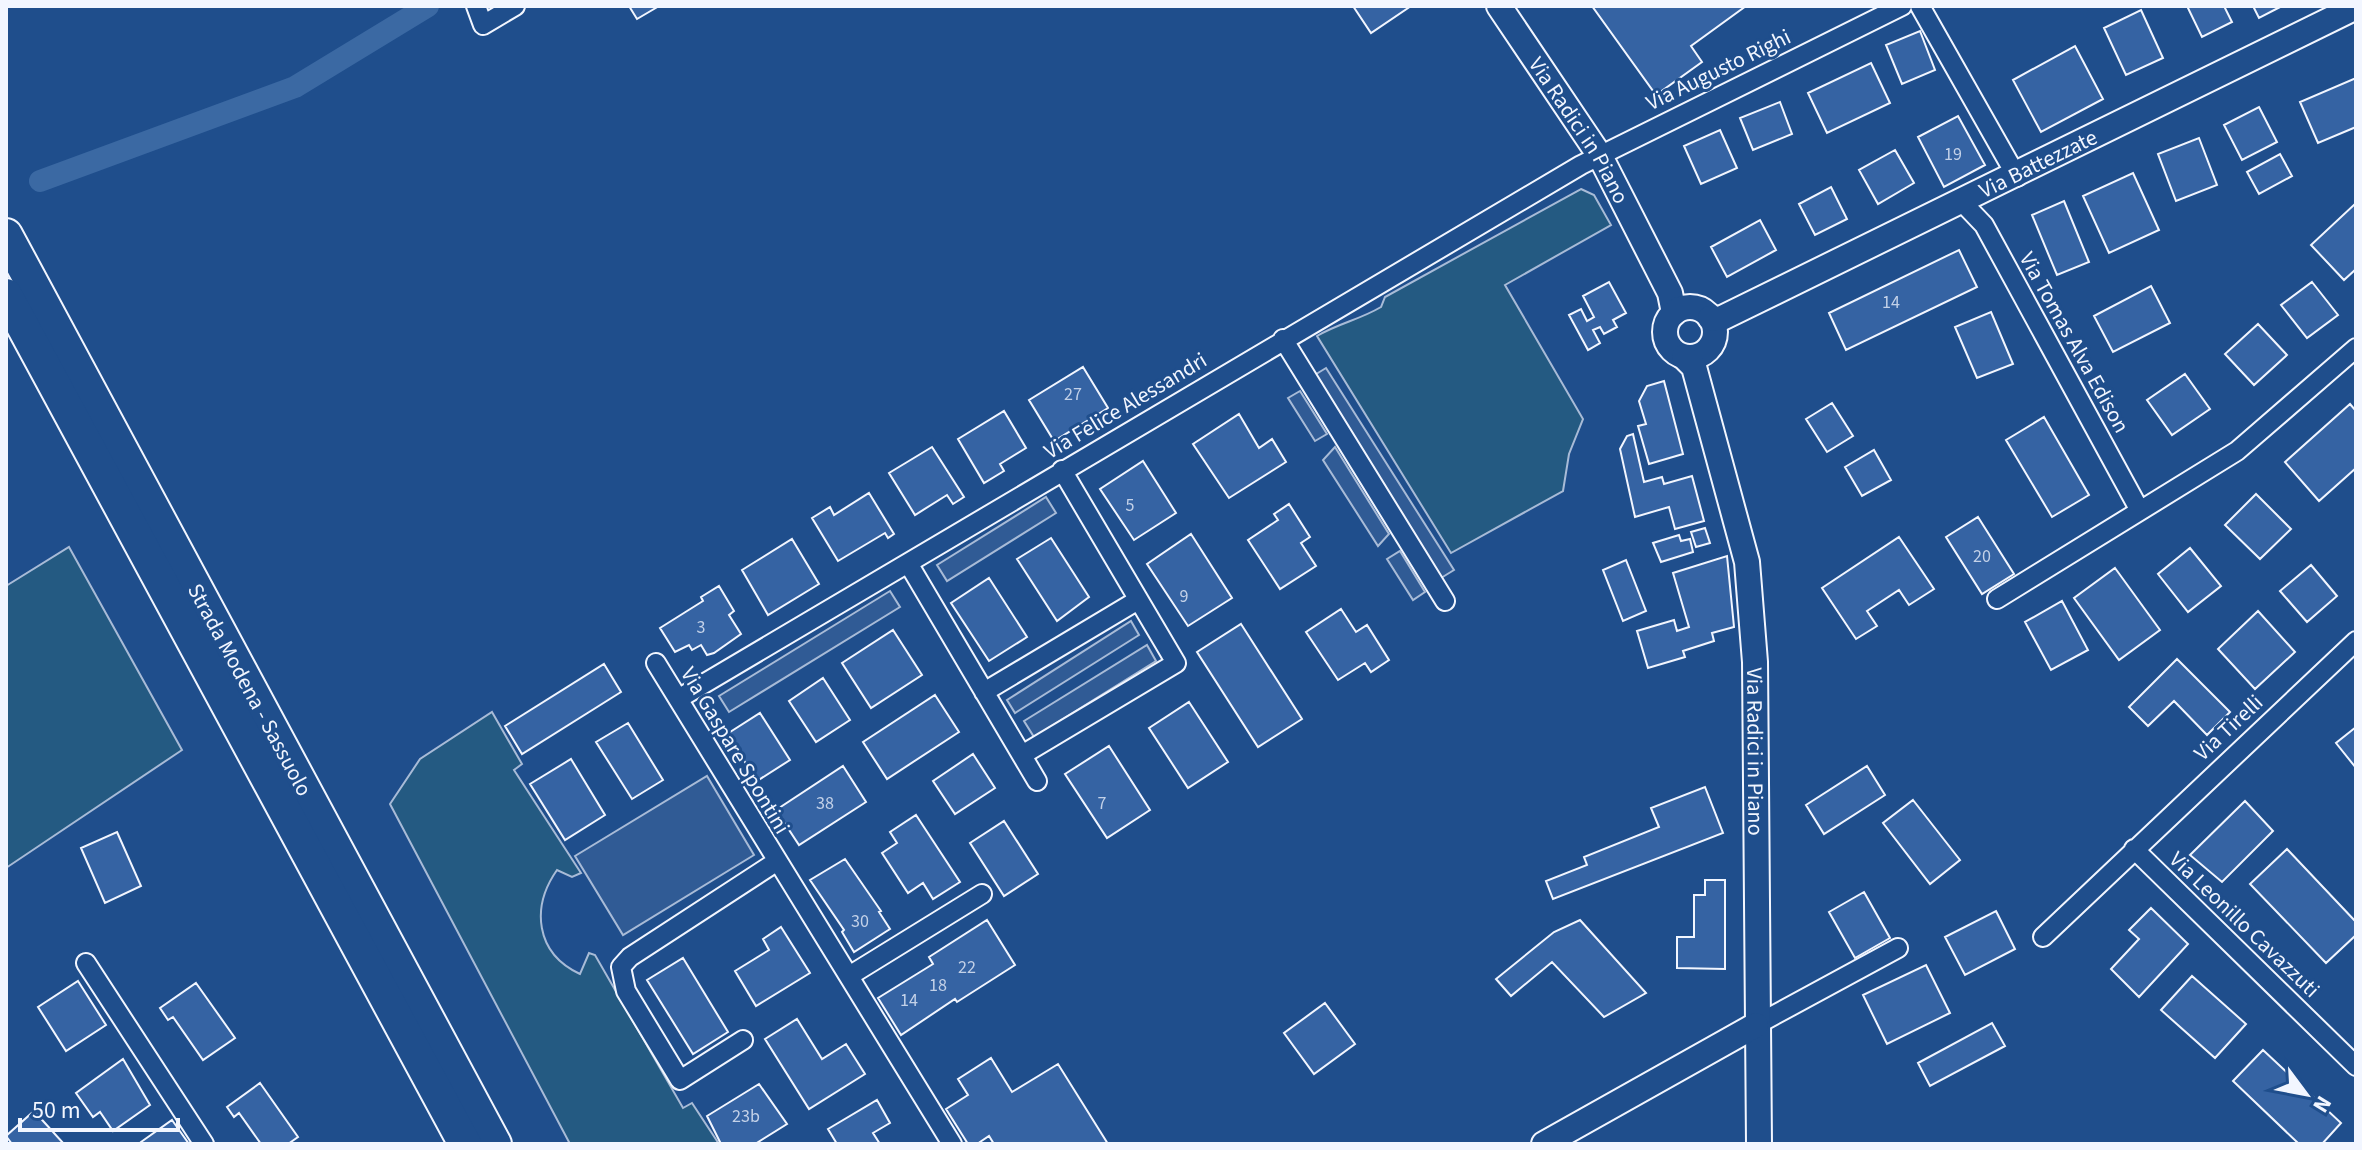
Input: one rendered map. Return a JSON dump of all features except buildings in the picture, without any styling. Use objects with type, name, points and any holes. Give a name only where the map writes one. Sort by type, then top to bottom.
[{"type":"highway","name":"Strada Modena - Sassuolo","points":[[6,235],[495,1144]]},
{"type":"highway","name":"Strada Modena - Sassuolo","points":[[6,295],[465,1144]]},
{"type":"street","points":[[476,6],[483,25],[515,6]]},
{"type":"street","name":"Via Radici in Piano","points":[[1499,6],[1600,156],[1678,307],[1665,329],[1666,341],[1673,351],[1692,360],[1747,562],[1755,662],[1759,1144]]},
{"type":"street","name":"Via Augusto Righi","points":[[1600,156],[1902,6]]},
{"type":"street","points":[[1920,6],[2017,177]]},
{"type":"street","name":"Via Battezzate","points":[[1715,322],[2017,177],[2356,7]]},
{"type":"street","name":"Via Felice Alessandri","points":[[678,699],[1283,339],[1600,156]]},
{"type":"street","name":"Via Tomas Alva Edison","points":[[1963,203],[1984,225],[2139,509]]},
{"type":"street","points":[[1678,307],[1698,309],[1715,322],[1711,345],[1692,360]]},
{"type":"street","points":[[1283,339],[1445,601]]},
{"type":"street","points":[[1997,599],[2247,444],[2356,348]]},
{"type":"street","points":[[1022,755],[1176,663],[1062,470]]},
{"type":"street","points":[[908,563],[1037,781]]},
{"type":"street","points":[[984,692],[1138,600]]},
{"type":"street","name":"Via Tirelli","points":[[2043,937],[2356,641]]},
{"type":"street","name":"Via Gaspare Spontini","points":[[656,663],[952,1144]]},
{"type":"street","name":"Via Leonillo Cavazzuti","points":[[2134,849],[2356,1066]]},
{"type":"street","name":"Via Gaspare Spontini","points":[[743,1040],[680,1080],[626,991],[621,967],[630,957],[776,862]]},
{"type":"street","points":[[849,976],[982,894]]},
{"type":"street","points":[[1544,1144],[1898,948]]},
{"type":"street","points":[[86,963],[204,1144]]},
{"type":"shaded area","points":[[1581,189],[1594,195],[1611,225],[1505,285],[1583,419],[1569,454],[1563,491],[1451,553],[1317,336],[1381,307],[1385,297]]},
{"type":"shaded area","points":[[1326,368],[1454,570],[1441,578],[1313,376]]},
{"type":"shaded area","points":[[1300,391],[1327,434],[1315,441],[1288,398]]},
{"type":"shaded area","points":[[1335,447],[1389,534],[1378,546],[1323,460]]},
{"type":"shaded area","points":[[1046,497],[1056,513],[947,581],[937,565]]},
{"type":"shaded area","points":[[69,547],[182,750],[6,868],[6,586]]},
{"type":"shaded area","points":[[1400,551],[1425,592],[1413,600],[1387,559]]},
{"type":"shaded area","points":[[890,591],[900,607],[729,712],[719,696]]},
{"type":"shaded area","points":[[1131,621],[1139,635],[1015,713],[1007,700]]},
{"type":"shaded area","points":[[1147,645],[1156,661],[1034,737],[1024,721]]},
{"type":"shaded area","points":[[492,712],[522,764],[514,770],[581,873],[572,877],[557,870],[549,884],[541,914],[546,942],[565,965],[580,974],[589,953],[595,955],[683,1108],[692,1103],[719,1144],[570,1144],[390,804],[420,759]]},
{"type":"shaded area","points":[[707,776],[754,855],[623,935],[575,856]]},
{"type":"waterway","points":[[40,181],[295,87],[428,6]]}]
